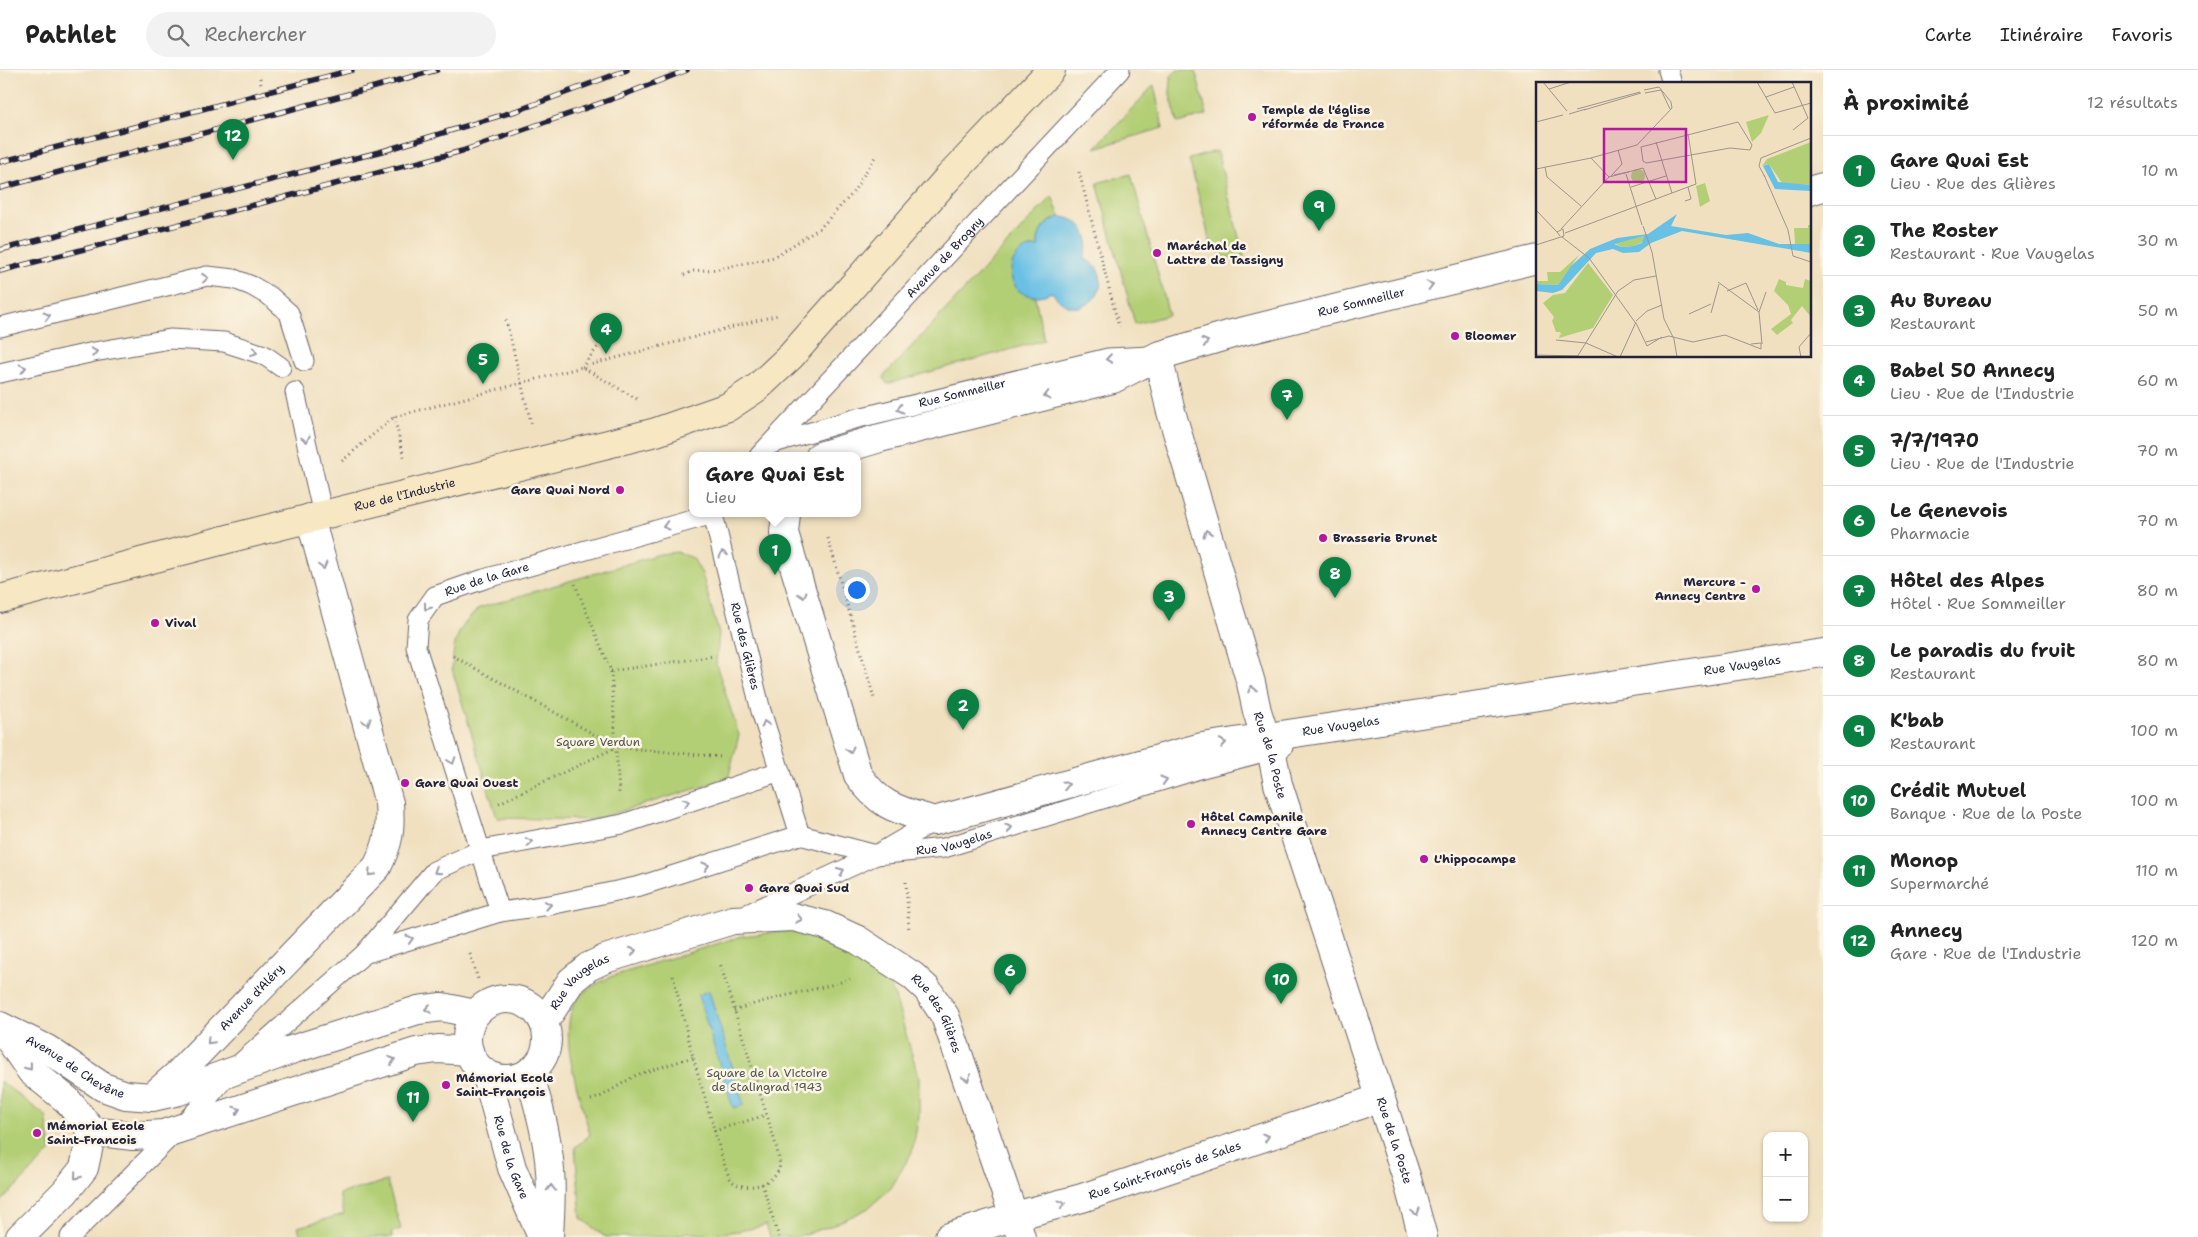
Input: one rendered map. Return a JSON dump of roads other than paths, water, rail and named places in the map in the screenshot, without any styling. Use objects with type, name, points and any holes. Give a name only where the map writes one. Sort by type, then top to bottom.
[{"type":"street","name":"Rue de l'Industrie","points":[[0,599],[316,517],[656,432],[728,408],[758,387],[791,356],[948,178],[1051,70]]},
{"type":"street","points":[[1810,190],[1823,187]]},
{"type":"street","name":"Rue Sommeiller","points":[[833,452],[880,438],[1113,379],[1158,356],[1232,334],[1536,259]]},
{"type":"street","name":"Rue de la Poste","points":[[1158,356],[1170,408],[1251,683],[1278,784],[1381,1098],[1423,1237]]},
{"type":"street","name":"Avenue d'Aléry","points":[[152,1097],[178,1074],[377,867],[386,849],[391,830],[389,803],[316,517]]},
{"type":"street","points":[[786,517],[784,534],[858,775],[869,792],[891,807],[934,821]]},
{"type":"street","name":"Rue Vaugelas","points":[[934,821],[1202,747],[1268,743],[1823,653]]},
{"type":"street","name":"Rue des Glières","points":[[733,920],[793,917],[824,925],[858,940],[927,988],[945,1016],[1018,1227]]},
{"type":"street","name":"Rue Vaugelas","points":[[544,1022],[564,989],[578,974],[588,968],[612,957],[733,920]]},
{"type":"street","points":[[152,1097],[179,1091],[291,1050],[418,1010],[442,1007],[481,1009],[499,1000],[519,1000],[531,1006],[544,1022],[548,1038],[546,1050],[538,1065],[529,1072],[508,1079],[486,1073],[476,1064],[469,1050],[468,1032],[481,1009]]},
{"type":"street","name":"Avenue de Chevêne","points":[[1,1027],[47,1049],[104,1087],[126,1095],[152,1097]]},
{"type":"street","name":"Avenue de Chevêne","points":[[1,1027],[31,1071],[67,1100],[92,1131]]},
{"type":"street","points":[[24,1236],[65,1192],[84,1168],[92,1131],[132,1136],[174,1131],[416,1052],[438,1049],[469,1050]]},
{"type":"street","points":[[529,1072],[549,1155],[551,1190],[549,1237]]},
{"type":"street","name":"Rue de la Gare","points":[[486,1073],[512,1168],[542,1237]]},
{"type":"street","name":"Rue Saint-François de Sales","points":[[948,1237],[1018,1227],[1082,1198],[1381,1098]]},
{"type":"lane","name":"Avenue de Brogny","points":[[764,450],[1120,70]]},
{"type":"lane","points":[[0,328],[207,276],[234,279],[252,286],[271,297],[289,313],[304,361]]},
{"type":"lane","points":[[0,373],[94,352],[170,339],[224,342],[264,355],[281,367]]},
{"type":"lane","name":"Rue Sommeiller","points":[[764,450],[854,419],[1108,358],[1158,356]]},
{"type":"lane","points":[[295,392],[316,517]]},
{"type":"lane","name":"Rue de la Gare","points":[[500,912],[416,647],[418,620],[435,596],[484,579],[702,517]]},
{"type":"lane","name":"Rue des Glières","points":[[714,517],[761,711],[800,835]]},
{"type":"lane","name":"Rue Vaugelas","points":[[800,835],[883,854],[944,848],[1206,767],[1268,743],[1340,735],[1588,700],[1823,664]]},
{"type":"lane","points":[[70,1237],[201,1106],[228,1074],[364,954],[434,871],[481,850],[623,824],[780,770]]},
{"type":"lane","name":"Rue Vaugelas","points":[[733,920],[883,854],[934,821]]},
{"type":"lane","points":[[364,954],[500,912],[550,905],[640,886],[800,835]]},
{"type":"water","points":[[1060,217],[1075,221],[1084,230],[1088,243],[1083,258],[1095,266],[1100,277],[1100,288],[1094,298],[1086,305],[1075,307],[1063,304],[1052,292],[1036,296],[1024,294],[1016,287],[1012,278],[1011,267],[1016,257],[1024,250],[1038,247],[1039,236],[1043,228],[1051,221]]},
{"type":"water","points":[[709,991],[744,1105],[733,1108],[698,995]]},
{"type":"railway","points":[[0,162],[352,70]]},
{"type":"railway","points":[[0,188],[437,70]]},
{"type":"railway","points":[[0,250],[383,151],[519,110],[627,70]]},
{"type":"railway","points":[[0,271],[462,151],[618,97],[687,70]]},
{"type":"place","name":"Temple de l'église réformée de France","points":[[1252,117]]},
{"type":"place","name":"Annecy","points":[[233,160]]},
{"type":"place","name":"K'bab","points":[[1319,231]]},
{"type":"place","name":"Maréchal de Lattre de Tassigny","points":[[1157,253]]},
{"type":"place","name":"Bloomer","points":[[1455,336]]},
{"type":"place","name":"Babel 50 Annecy","points":[[606,354]]},
{"type":"place","name":"7/7/1970","points":[[483,384]]},
{"type":"place","name":"Hôtel des Alpes","points":[[1287,420]]},
{"type":"place","name":"Gare Quai Nord","points":[[620,490]]},
{"type":"place","name":"Brasserie Brunet","points":[[1323,538]]},
{"type":"place","name":"Gare Quai Est","points":[[775,575]]},
{"type":"place","name":"Mercure - Annecy Centre","points":[[1756,589]]},
{"type":"place","name":"Le paradis du fruit","points":[[1335,598]]},
{"type":"place","name":"Au Bureau","points":[[1169,621]]},
{"type":"place","name":"Vival","points":[[155,623]]},
{"type":"place","name":"The Roster","points":[[963,730]]},
{"type":"place","name":"Gare Quai Ouest","points":[[405,783]]},
{"type":"place","name":"Hôtel Campanile Annecy Centre Gare","points":[[1191,824]]},
{"type":"place","name":"L'hippocampe","points":[[1424,859]]},
{"type":"place","name":"Gare Quai Sud","points":[[749,888]]},
{"type":"place","name":"Le Genevois","points":[[1010,995]]},
{"type":"place","name":"Crédit Mutuel","points":[[1281,1004]]},
{"type":"place","name":"Mémorial Ecole Saint-François","points":[[446,1085]]},
{"type":"place","name":"Monop","points":[[413,1122]]},
{"type":"place","name":"Mémorial Ecole Saint-Francois","points":[[37,1133]]},
{"type":"park label","name":"Square Verdun","points":[[598,742]]},
{"type":"park label","name":"Square de la Victoire de Stalingrad 1943","points":[[767,1080]]}]
